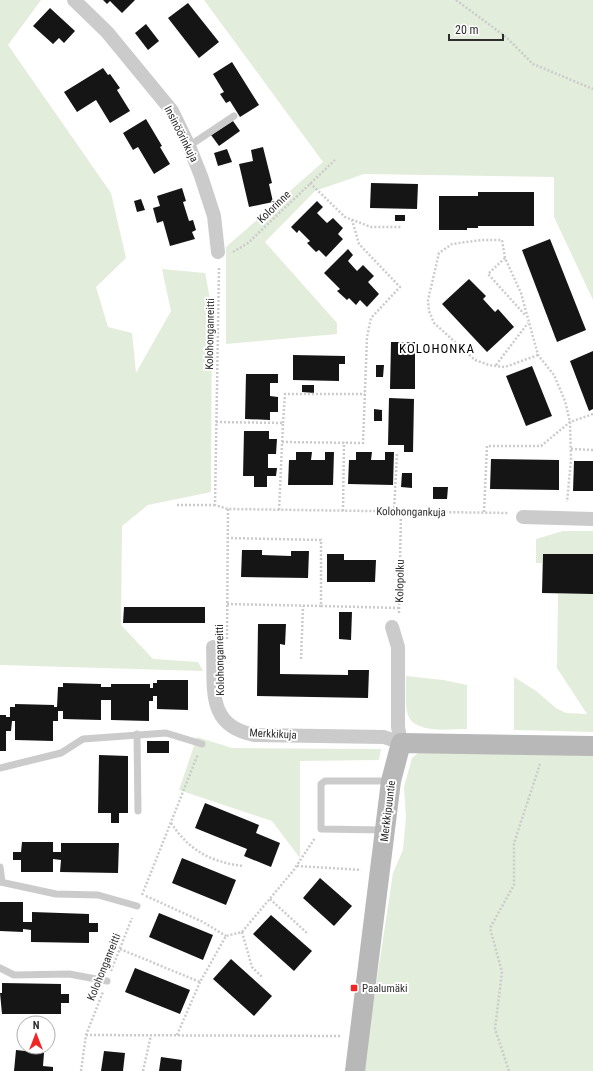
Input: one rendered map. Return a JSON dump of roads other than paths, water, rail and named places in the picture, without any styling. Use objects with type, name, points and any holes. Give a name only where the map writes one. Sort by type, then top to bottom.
[{"type":"street","name":"Insinöörinkuja","points":[[74,0],[107,32],[139,69],[172,111],[189,146],[201,176],[214,216],[218,252]]},
{"type":"street","points":[[523,517],[593,519]]},
{"type":"street","points":[[392,627],[398,647],[398,727],[401,743],[593,746]]},
{"type":"street","name":"Merkkikuja","points":[[213,647],[216,706],[224,720],[240,731],[255,735],[377,736],[401,743]]},
{"type":"street","name":"Merkkipuuntie","points":[[355,1071],[391,781],[401,743]]},
{"type":"lane","points":[[189,146],[234,116]]},
{"type":"lane","points":[[0,768],[61,752],[83,739],[166,733],[202,744]]},
{"type":"lane","points":[[136,734],[138,811]]},
{"type":"lane","points":[[386,830],[321,829],[322,781],[391,781]]},
{"type":"lane","points":[[0,867],[1,882],[56,894],[98,895],[137,906]]},
{"type":"lane","points":[[0,968],[14,975],[69,974],[107,981]]},
{"type":"place","name":"Paalumäki","points":[[354,988]]},
{"type":"district","name":"KOLOHONKA","points":[[437,348]]}]
